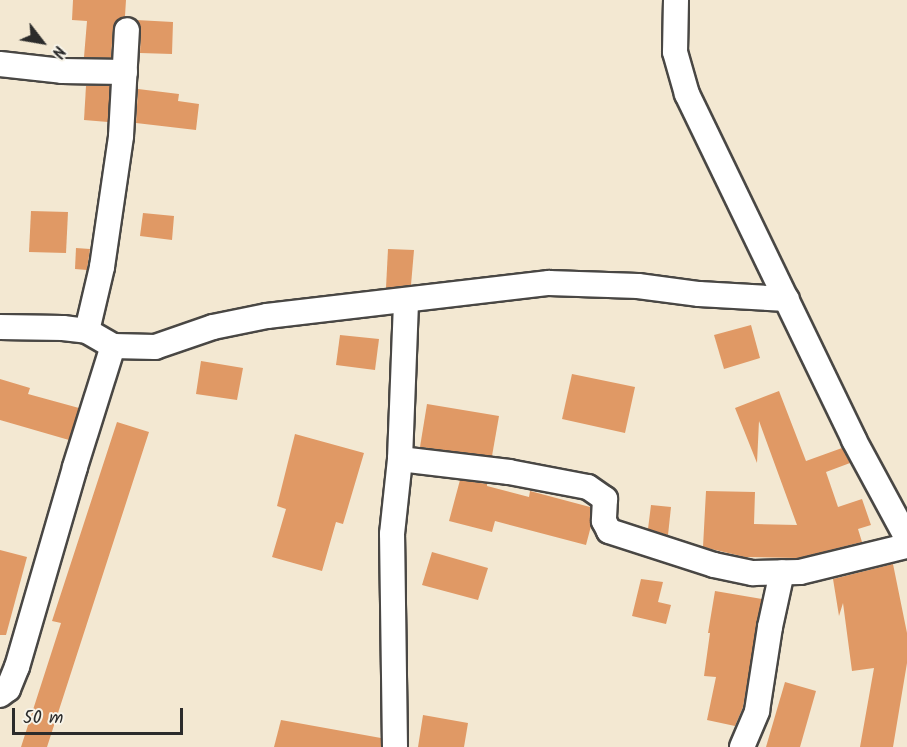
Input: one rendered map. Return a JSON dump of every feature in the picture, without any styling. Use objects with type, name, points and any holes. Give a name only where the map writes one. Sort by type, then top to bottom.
[{"type":"street","points":[[676,0],[674,34],[678,72],[687,94],[854,440],[907,538]]},
{"type":"street","points":[[87,331],[102,267],[116,172],[127,30]]},
{"type":"street","points":[[0,64],[62,71],[125,72]]},
{"type":"street","points":[[0,327],[63,328],[87,331],[113,346],[155,347],[213,327],[267,316],[549,283],[638,286],[699,294],[787,299]]},
{"type":"street","points":[[395,747],[392,534],[400,459],[406,300]]},
{"type":"street","points":[[0,695],[8,689],[16,667],[113,346]]},
{"type":"street","points":[[400,459],[509,472],[588,487],[605,500],[606,527],[616,535],[714,565],[753,573],[800,572],[907,546]]},
{"type":"street","points":[[742,747],[758,711],[770,627],[782,572]]},
{"type":"building","points":[[73,0],[126,0],[125,16],[115,22],[113,29],[111,58],[84,57],[87,21],[72,20]]},
{"type":"building","points":[[136,20],[173,22],[172,54],[140,53],[141,30]]},
{"type":"building","points":[[86,86],[110,86],[108,122],[84,120]]},
{"type":"building","points":[[138,89],[179,94],[178,101],[199,104],[196,130],[136,123]]},
{"type":"building","points":[[31,211],[68,212],[66,253],[29,252]]},
{"type":"building","points":[[143,213],[174,216],[172,240],[140,236]]},
{"type":"building","points":[[76,248],[90,249],[87,270],[75,269]]},
{"type":"building","points":[[388,249],[414,250],[411,285],[386,288]]},
{"type":"building","points":[[751,325],[760,358],[724,369],[714,335]]},
{"type":"building","points":[[340,335],[379,339],[375,370],[336,365]]},
{"type":"building","points":[[201,361],[243,368],[237,400],[196,394]]},
{"type":"building","points":[[572,374],[635,387],[625,433],[562,419]]},
{"type":"building","points":[[0,379],[30,388],[28,394],[79,408],[69,440],[0,420]]},
{"type":"building","points":[[779,391],[806,461],[842,448],[850,463],[826,472],[838,507],[862,499],[871,525],[858,529],[862,542],[798,558],[745,557],[703,547],[706,491],[755,492],[754,524],[797,525],[759,421],[757,463],[735,408]]},
{"type":"building","points":[[427,404],[499,416],[492,456],[420,447]]},
{"type":"building","points":[[117,422],[149,432],[47,747],[21,747],[61,623],[52,621]]},
{"type":"building","points":[[295,434],[364,453],[343,524],[336,522],[322,571],[272,557],[286,509],[277,506]]},
{"type":"building","points":[[460,480],[487,484],[487,486],[529,497],[530,491],[590,507],[591,526],[586,545],[495,521],[492,532],[449,521]]},
{"type":"building","points":[[651,505],[671,507],[668,535],[648,529]]},
{"type":"building","points":[[0,550],[27,557],[6,635],[0,635]]},
{"type":"building","points":[[432,552],[488,568],[478,600],[422,585]]},
{"type":"building","points":[[893,564],[907,633],[907,663],[893,747],[860,747],[874,668],[852,671],[843,603],[839,616],[833,579]]},
{"type":"building","points":[[641,579],[663,582],[658,602],[671,605],[666,624],[632,616]]},
{"type":"building","points":[[715,591],[762,599],[743,707],[735,726],[707,720],[716,677],[704,676]]},
{"type":"building","points":[[785,682],[816,691],[800,747],[766,747]]},
{"type":"building","points":[[423,715],[468,723],[464,747],[418,747]]},
{"type":"building","points":[[281,720],[381,738],[381,747],[274,747]]}]
